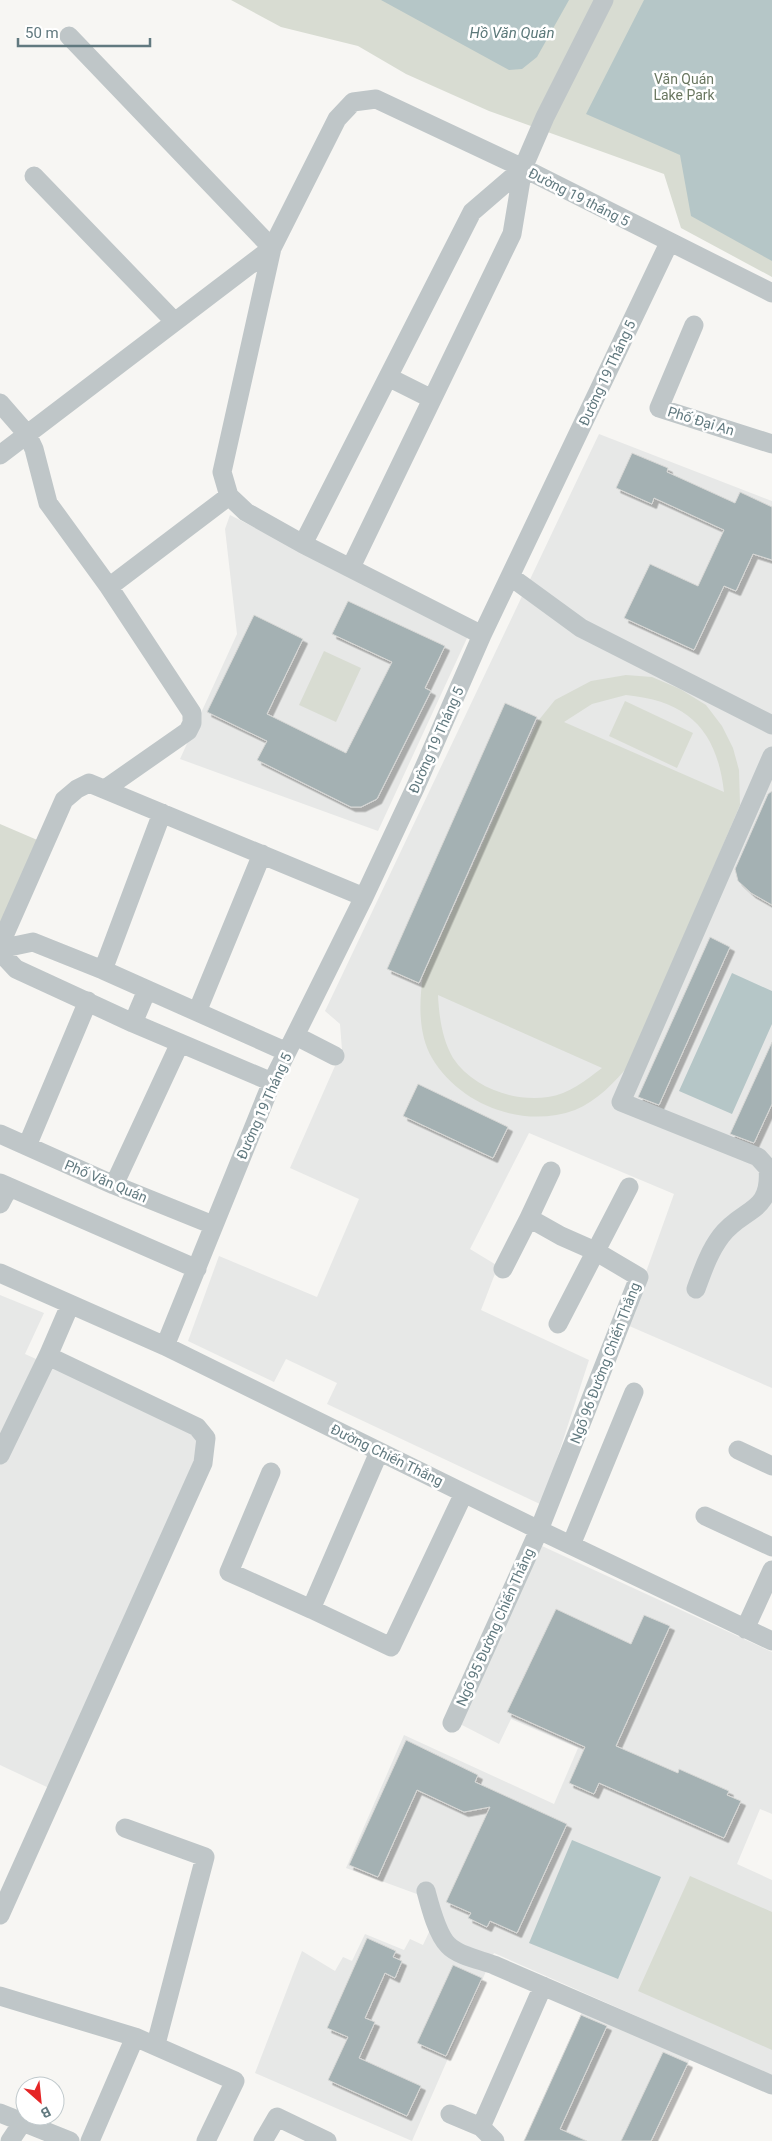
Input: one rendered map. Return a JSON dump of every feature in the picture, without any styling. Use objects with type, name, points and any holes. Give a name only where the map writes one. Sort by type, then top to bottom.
[{"type":"street","name":"Đường 19 tháng 5","points":[[604,0],[551,106],[523,168],[669,243]]},
{"type":"street","points":[[69,36],[272,248]]},
{"type":"street","points":[[482,635],[303,544],[246,512],[229,496],[222,472],[272,248],[337,119],[353,102],[376,100],[523,168]]},
{"type":"street","points":[[303,544],[472,212],[523,168]]},
{"type":"street","points":[[351,568],[512,234],[523,168]]},
{"type":"street","points":[[34,176],[174,321]]},
{"type":"street","points":[[669,243],[772,292]]},
{"type":"street","name":"Đường 19 Tháng 5","points":[[165,1346],[272,1082],[364,897],[416,786],[482,635],[669,243]]},
{"type":"street","points":[[0,455],[272,248]]},
{"type":"street","name":"Phố Đại An","points":[[694,326],[659,408],[772,444]]},
{"type":"street","points":[[388,377],[432,399]]},
{"type":"street","points":[[0,403],[27,434],[34,449],[48,503],[109,587],[192,713],[192,723],[188,731],[105,790]]},
{"type":"street","points":[[109,587],[229,496]]},
{"type":"street","points":[[511,577],[581,628],[772,724]]},
{"type":"street","points":[[696,1289],[709,1255],[722,1234],[743,1216],[762,1204],[770,1193],[768,1168],[758,1158],[621,1102],[772,756]]},
{"type":"street","points":[[0,945],[64,800],[77,789],[89,783],[364,897]]},
{"type":"street","points":[[103,970],[162,813]]},
{"type":"street","points":[[197,1012],[262,854]]},
{"type":"street","points":[[272,1082],[133,1023],[16,969],[0,951],[33,942],[103,970],[197,1012],[291,1044],[335,1056]]},
{"type":"street","points":[[133,1023],[147,990]]},
{"type":"street","points":[[27,1146],[88,1001]]},
{"type":"street","points":[[114,1185],[180,1043]]},
{"type":"street","name":"Phố Văn Quán","points":[[0,1134],[114,1185],[213,1225]]},
{"type":"street","points":[[503,1269],[551,1171]]},
{"type":"street","points":[[0,1204],[5,1185],[197,1269]]},
{"type":"street","points":[[558,1324],[629,1186]]},
{"type":"street","name":"Ngõ 96 Đường Chiến Thắng","points":[[528,1218],[639,1277],[539,1530]]},
{"type":"street","name":"Đường Chiến Thắng","points":[[0,1273],[165,1346],[539,1530],[772,1641]]},
{"type":"street","points":[[0,1455],[48,1356],[70,1305]]},
{"type":"street","points":[[0,1916],[204,1463],[206,1438],[197,1427],[48,1356]]},
{"type":"street","points":[[571,1545],[634,1392]]},
{"type":"street","points":[[738,1450],[772,1466]]},
{"type":"street","points":[[311,1609],[379,1452]]},
{"type":"street","points":[[271,1472],[229,1572],[391,1647],[464,1493]]},
{"type":"street","points":[[705,1516],[772,1547]]},
{"type":"street","name":"Ngõ 95 Đường Chiến Thắng","points":[[452,1723],[539,1530]]},
{"type":"street","points":[[744,1629],[772,1570]]},
{"type":"street","points":[[125,1828],[205,1857],[156,2044]]},
{"type":"street","points":[[426,1891],[432,1912],[447,1945],[454,1950],[772,2084]]},
{"type":"street","points":[[481,2127],[542,1986]]},
{"type":"street","points":[[0,1996],[156,2044],[235,2081],[206,2141]]},
{"type":"street","points":[[90,2141],[135,2037]]},
{"type":"street","points":[[0,2113],[15,2120]]},
{"type":"street","points":[[450,2114],[481,2127],[495,2141]]},
{"type":"street","points":[[263,2141],[276,2117],[327,2141]]},
{"type":"street","points":[[10,2141],[20,2126]]},
{"type":"street","points":[[30,2126],[70,2141]]},
{"type":"shaded area","points":[[599,434],[772,501],[772,1388],[627,1325],[674,1194],[529,1133],[470,1249],[498,1266],[481,1310],[589,1360],[542,1505],[327,1404],[337,1383],[286,1359],[274,1382],[188,1341],[219,1256],[317,1297],[359,1199],[290,1168],[342,1050],[340,1024],[325,1011]]},
{"type":"shaded area","points":[[230,515],[468,636],[378,831],[180,759],[237,634],[225,529]]},
{"type":"shaded area","points":[[0,1295],[44,1313],[25,1354],[197,1432],[203,1442],[49,1788],[0,1765]]},
{"type":"shaded area","points":[[542,1546],[772,1652],[772,1814],[760,1809],[737,1864],[772,1880],[772,2076],[494,1953],[412,2141],[255,2073],[302,1951],[335,1971],[343,1957],[352,1961],[365,1934],[404,1950],[410,1939],[423,1945],[437,1915],[425,1897],[346,1868],[404,1735],[554,1804],[578,1748],[511,1719],[499,1744],[460,1724]]},
{"type":"shaded area","points":[[582,2012],[690,2059],[651,2141],[524,2141]]},
{"type":"green space","name":"Văn Quán Lake Park","points":[[231,0],[772,0],[772,277],[681,228],[664,174],[489,111],[406,74],[358,46],[281,27]]},
{"type":"green space","points":[[324,651],[361,668],[336,722],[299,705]]},
{"type":"green space","points":[[626,675],[652,677],[680,689],[706,705],[722,726],[733,748],[739,770],[740,805],[630,1064],[618,1078],[591,1102],[575,1110],[555,1115],[514,1114],[494,1109],[459,1089],[444,1075],[432,1058],[427,1049],[422,1028],[421,996],[423,976],[538,721],[555,700],[591,681]],"holes":[[[626,695],[648,698],[666,704],[696,722],[714,752],[724,792],[564,722],[592,704]],[[438,995],[602,1068],[577,1086],[563,1093],[548,1097],[522,1097],[495,1091],[472,1077],[453,1058],[446,1043],[442,1027]]]},
{"type":"green space","points":[[625,701],[693,733],[677,768],[609,736]]},
{"type":"green space","points":[[0,824],[42,842],[0,938]]},
{"type":"green space","points":[[690,1876],[772,1912],[772,2050],[638,1991]]},
{"type":"water","name":"Hồ Văn Quán","points":[[381,0],[569,0],[537,57],[522,69],[509,70]]},
{"type":"water","points":[[644,0],[772,0],[772,261],[691,216],[680,155],[586,114]]},
{"type":"water","points":[[732,973],[772,991],[772,1024],[732,1114],[679,1091]]},
{"type":"water","points":[[572,1840],[661,1877],[618,1979],[529,1943]]},
{"type":"building","points":[[632,453],[668,468],[667,472],[735,503],[740,492],[772,507],[772,560],[753,554],[736,591],[724,586],[694,650],[624,618],[650,564],[698,586],[724,530],[654,498],[652,504],[616,488]]},
{"type":"building","points":[[348,601],[445,646],[425,688],[431,691],[377,799],[361,807],[351,807],[257,760],[267,741],[207,712],[254,615],[303,639],[267,714],[346,753],[392,662],[332,634]]},
{"type":"building","points":[[505,703],[537,717],[419,983],[387,969]]},
{"type":"building","points":[[772,791],[772,905],[751,893],[738,881],[735,869],[768,794]]},
{"type":"building","points":[[710,937],[730,947],[659,1105],[638,1097]]},
{"type":"building","points":[[772,1042],[772,1104],[754,1143],[730,1134]]},
{"type":"building","points":[[418,1084],[508,1127],[493,1158],[403,1116]]},
{"type":"building","points":[[556,1609],[631,1644],[644,1615],[670,1626],[616,1746],[678,1773],[679,1769],[729,1791],[727,1795],[741,1801],[724,1838],[599,1783],[594,1794],[569,1783],[585,1747],[507,1712]]},
{"type":"building","points":[[406,1740],[478,1775],[475,1782],[567,1824],[517,1933],[490,1921],[487,1927],[468,1918],[471,1913],[446,1902],[490,1807],[464,1812],[417,1790],[378,1877],[349,1865]]},
{"type":"building","points":[[367,1938],[396,1951],[393,1957],[402,1961],[395,1978],[385,1973],[365,2018],[375,2022],[359,2058],[421,2086],[407,2116],[328,2080],[348,2037],[327,2028]]},
{"type":"building","points":[[453,1965],[482,1978],[446,2056],[417,2043]]},
{"type":"building","points":[[581,2015],[607,2026],[560,2129],[587,2141],[524,2141]]},
{"type":"building","points":[[663,2052],[688,2063],[651,2141],[621,2141]]}]
